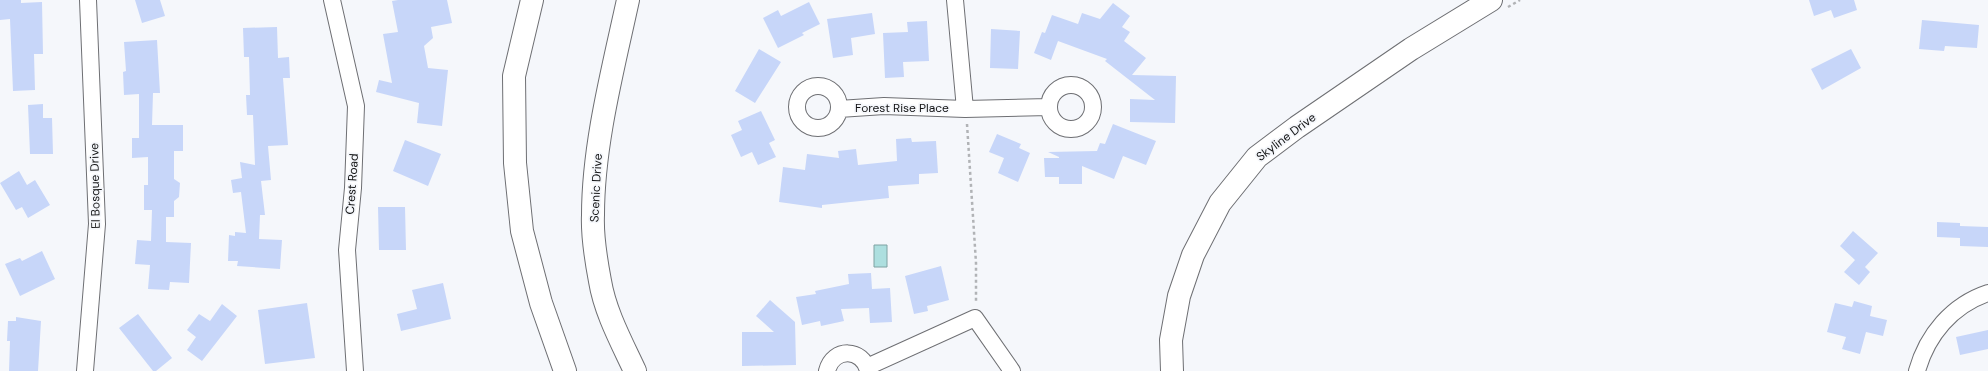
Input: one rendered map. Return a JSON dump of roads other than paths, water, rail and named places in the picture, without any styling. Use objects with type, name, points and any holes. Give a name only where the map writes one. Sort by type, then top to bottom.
[{"type":"street","name":"El Bosque Drive","points":[[85,371],[97,224],[88,0]]},
{"type":"street","name":"Crest Road","points":[[332,0],[356,106],[353,188],[347,250],[355,371]]},
{"type":"street","points":[[532,0],[514,76],[515,163],[522,231],[527,252],[541,303],[565,371]]},
{"type":"street","name":"Scenic Drive","points":[[628,0],[599,142],[592,217],[600,282],[612,319],[635,371]]},
{"type":"street","points":[[955,0],[965,109]]},
{"type":"street","name":"Skyline Drive","points":[[1172,371],[1172,333],[1179,296],[1193,254],[1220,202],[1257,157],[1297,127],[1411,49],[1499,4]]},
{"type":"street","name":"Forest Rise Place","points":[[839,109],[892,106],[965,109],[1049,107]]},
{"type":"street","points":[[1917,371],[1926,348],[1933,336],[1950,316],[1959,307],[1988,293]]},
{"type":"street","points":[[827,371],[832,360],[843,353],[856,354],[862,358],[868,369],[975,318],[1012,371]]},
{"type":"water","points":[[874,245],[887,245],[887,267],[874,267]]}]
